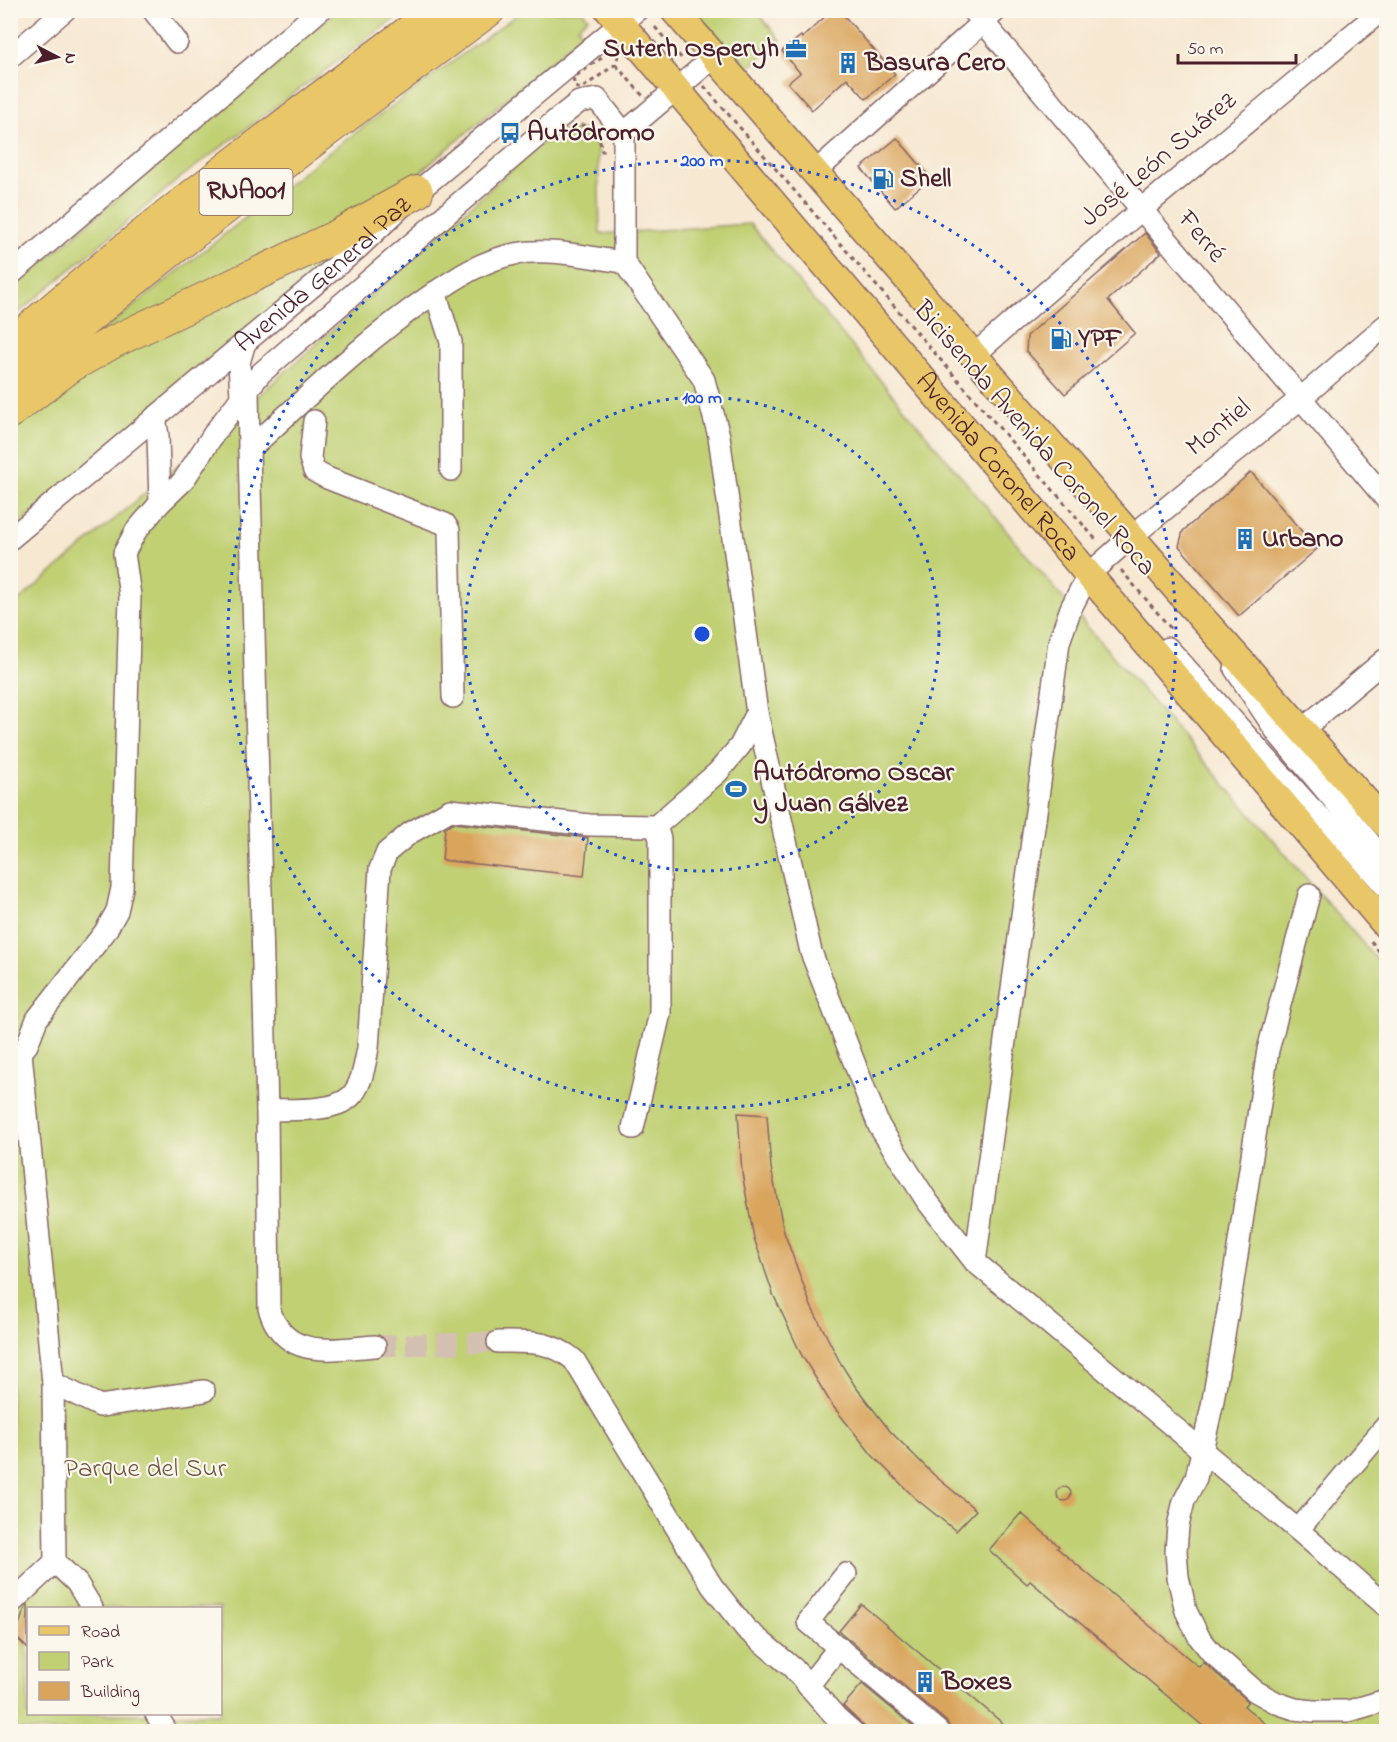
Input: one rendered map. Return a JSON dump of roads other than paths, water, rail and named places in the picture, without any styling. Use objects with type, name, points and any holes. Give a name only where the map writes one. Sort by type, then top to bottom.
[{"type":"highway","name":"RNA001","points":[[10,345],[149,228],[438,10]]},
{"type":"highway","name":"RNA001","points":[[10,384],[119,291],[206,223],[489,10]]},
{"type":"highway","points":[[10,412],[71,366],[112,342],[337,236],[417,192]]},
{"type":"main road","name":"Avenida Coronel Roca","points":[[622,15],[808,165],[1201,617],[1386,824]]},
{"type":"main road","name":"Avenida Coronel Roca","points":[[664,19],[694,73],[773,185],[1088,575],[1386,926]]},
{"type":"street","points":[[10,57],[65,10]]},
{"type":"street","points":[[153,10],[177,42]]},
{"type":"street","points":[[14,265],[320,10]]},
{"type":"street","name":"José León Suárez","points":[[974,355],[1141,210],[1382,10]]},
{"type":"street","points":[[808,165],[984,14]]},
{"type":"street","name":"Ferré","points":[[984,14],[1141,210],[1386,499]]},
{"type":"street","name":"Avenida General Paz","points":[[10,540],[358,248],[417,192],[551,82],[622,15]]},
{"type":"street","points":[[623,142],[694,73]]},
{"type":"street","points":[[551,82],[569,106]]},
{"type":"street","points":[[91,1607],[76,1583],[55,1562],[53,1383],[16,1059],[27,1046],[37,1019],[105,932],[117,911],[122,888],[130,596],[124,553],[135,531],[160,502],[183,481],[245,392],[261,373],[569,106],[597,99],[623,142],[624,262],[704,380],[719,436],[757,713],[811,952],[879,1126],[927,1201],[975,1262],[1386,1606]]},
{"type":"street","points":[[249,450],[357,351],[396,319],[472,269],[514,254],[535,251],[624,262]]},
{"type":"street","points":[[435,292],[451,342],[451,470]]},
{"type":"street","name":"Montiel","points":[[1088,575],[1386,325]]},
{"type":"street","points":[[245,342],[239,363],[245,392],[249,450],[267,1110],[269,1308],[277,1326],[289,1339],[302,1346],[317,1349],[375,1347]]},
{"type":"street","points":[[155,417],[158,436],[160,502]]},
{"type":"street","points":[[314,421],[310,458],[314,471],[445,524],[449,530],[453,697]]},
{"type":"street","points":[[975,1262],[1059,642],[1071,609],[1088,575],[1133,609],[1310,807],[1350,846],[1386,887]]},
{"type":"street","points":[[1201,617],[1278,734],[1386,862]]},
{"type":"street","points":[[1303,729],[1386,659]]},
{"type":"street","points":[[267,1110],[322,1108],[336,1105],[351,1096],[357,1086],[368,1048],[380,869],[387,852],[410,833],[450,810],[590,825],[656,826],[718,772],[740,746],[757,713]]},
{"type":"street","points":[[633,1128],[660,1013],[660,839],[656,826]]},
{"type":"street","points":[[1309,895],[1268,1050],[1232,1288],[1202,1453],[1197,1478],[1184,1501],[1178,1526],[1176,1551],[1178,1577],[1186,1611],[1199,1637],[1211,1652],[1256,1691],[1277,1703],[1294,1709],[1313,1711],[1348,1712],[1386,1700]]},
{"type":"street","points":[[498,1342],[548,1344],[562,1350],[574,1360],[712,1586],[746,1629],[793,1668],[836,1718],[853,1731]]},
{"type":"street","points":[[53,1383],[100,1406],[204,1391]]},
{"type":"street","points":[[1298,1530],[1386,1426]]},
{"type":"street","points":[[10,1604],[55,1562]]},
{"type":"street","points":[[846,1574],[808,1622],[939,1731]]},
{"type":"street","points":[[808,1686],[839,1647]]},
{"type":"street","points":[[157,1715],[166,1731]]},
{"type":"tunnel","points":[[375,1346],[498,1342]]},
{"type":"place","name":"Suterh Osperyh","points":[[796,49]]},
{"type":"place","name":"Basura Cero","points":[[848,63]]},
{"type":"place","name":"Autódromo","points":[[510,133]]},
{"type":"place","name":"Shell","points":[[883,179]]},
{"type":"place","name":"YPF","points":[[1061,339]]},
{"type":"place","name":"Urbano","points":[[1245,539]]},
{"type":"place","name":"Autódromo Oscar y Juan Gálvez","points":[[736,789]]},
{"type":"place","name":"Boxes","points":[[925,1682]]},
{"type":"park label","name":"Parque del Sur","points":[[145,1469]]}]
